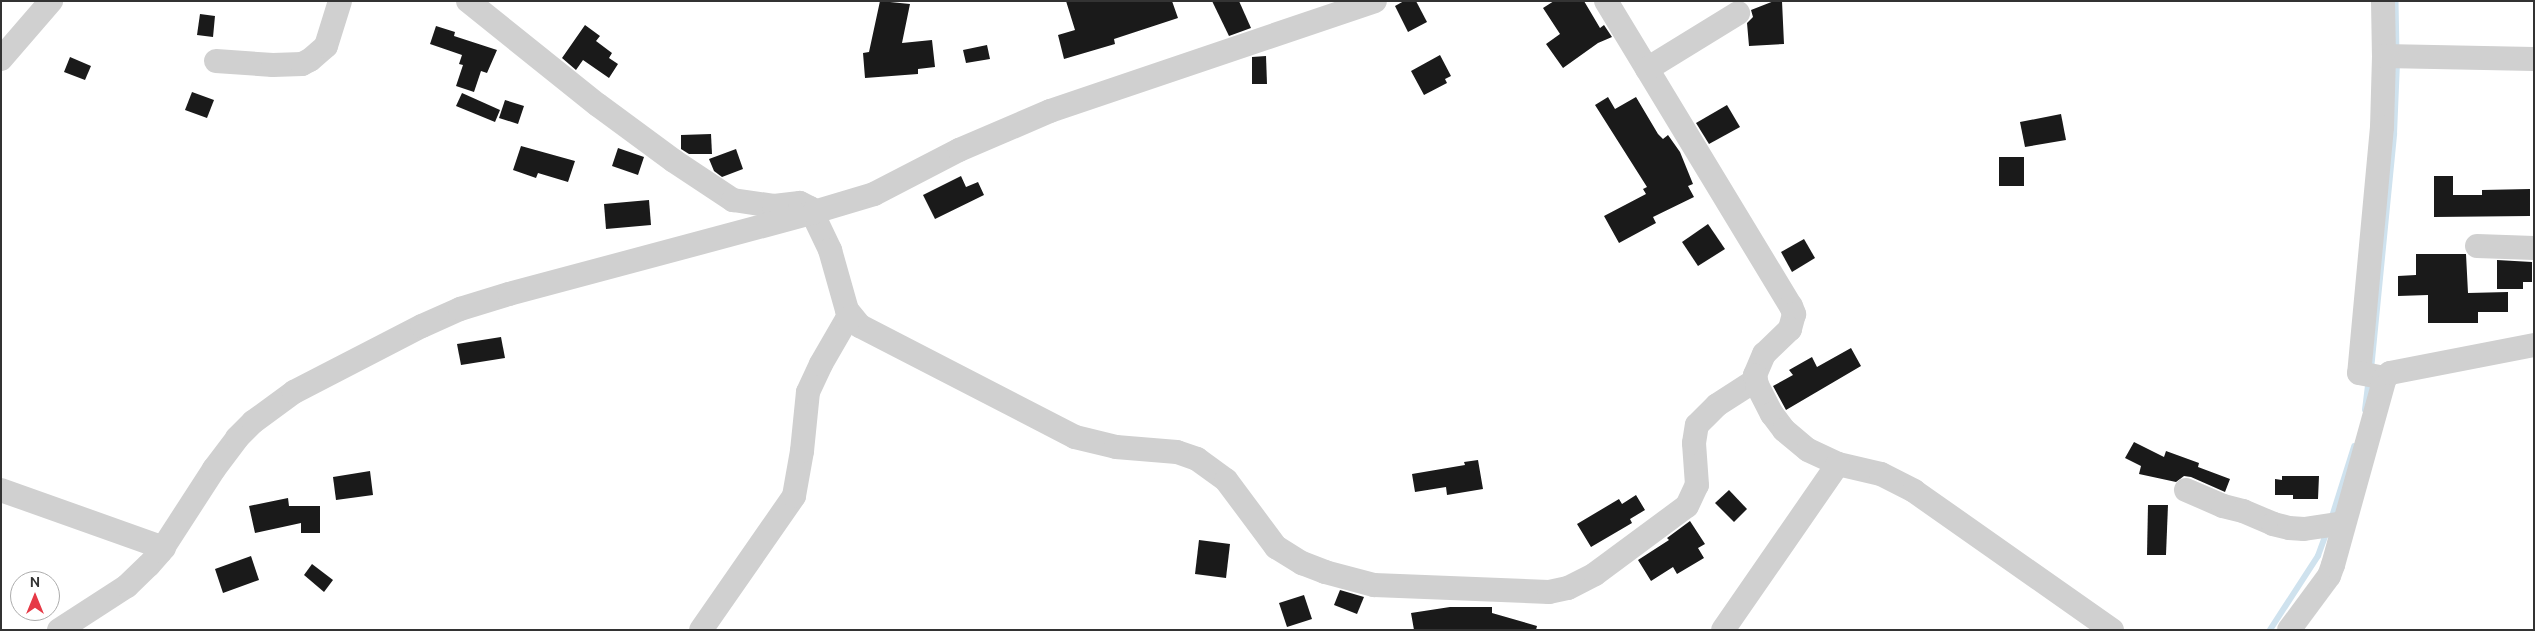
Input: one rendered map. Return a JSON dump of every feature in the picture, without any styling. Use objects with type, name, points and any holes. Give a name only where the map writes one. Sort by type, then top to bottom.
[{"type":"street","points":[[1,60],[51,1]]},
{"type":"street","points":[[216,61],[273,65],[302,64],[310,60],[326,46],[340,1]]},
{"type":"street","points":[[468,1],[598,105],[674,161],[733,200],[774,206],[800,203],[810,208],[814,212],[830,250],[847,310],[860,326],[1075,437],[1116,447],[1168,450],[1197,459],[1226,480],[1266,537],[1282,552],[1324,572],[1374,585],[1549,592],[1568,588],[1584,580],[1687,506],[1697,485],[1694,443],[1698,425],[1712,408],[1756,380]]},
{"type":"street","points":[[59,630],[127,586],[150,565],[164,548],[237,438],[274,406],[321,377],[460,309],[874,194],[959,150],[1050,111],[1375,1]]},
{"type":"street","points":[[1606,1],[1794,314],[1789,332],[1760,360],[1756,371],[1756,380],[1772,414],[1784,430],[1808,450],[1838,464],[1881,474],[1914,491],[2112,630]]},
{"type":"street","points":[[2383,1],[2382,128],[2359,373],[2385,378]]},
{"type":"street","points":[[1647,69],[1738,13]]},
{"type":"street","points":[[2384,56],[2534,59]]},
{"type":"street","points":[[2477,246],[2534,248]]},
{"type":"street","points":[[700,630],[794,496],[801,459],[808,392],[846,319],[851,317]]},
{"type":"street","points":[[2289,630],[2329,576],[2385,378],[2390,373],[2534,344]]},
{"type":"street","points":[[1723,630],[1838,464]]},
{"type":"street","points":[[1,490],[164,548]]},
{"type":"street","points":[[2186,490],[2222,506],[2243,511],[2273,524],[2289,528],[2304,529],[2344,523]]},
{"type":"building","points":[[880,1],[910,4],[902,43],[932,40],[935,67],[918,69],[918,74],[865,78],[863,53],[869,52]]},
{"type":"building","points":[[1066,1],[1172,1],[1178,18],[1114,39],[1115,44],[1064,59],[1058,35],[1075,30]]},
{"type":"building","points":[[1212,1],[1239,1],[1251,28],[1229,36]]},
{"type":"building","points":[[1404,1],[1416,1],[1427,22],[1408,32],[1395,6]]},
{"type":"building","points":[[1554,1],[1584,1],[1600,28],[1604,25],[1612,37],[1598,43],[1563,68],[1546,44],[1560,34],[1543,8]]},
{"type":"building","points":[[1774,1],[1782,1],[1784,44],[1749,46],[1747,23],[1753,17],[1751,10]]},
{"type":"building","points":[[200,14],[215,16],[213,37],[197,35]]},
{"type":"building","points":[[585,25],[600,36],[596,41],[612,53],[609,58],[618,64],[609,78],[583,60],[576,70],[562,58]]},
{"type":"building","points":[[436,26],[455,32],[454,36],[497,50],[487,73],[481,71],[474,92],[456,86],[463,65],[459,64],[462,55],[430,44]]},
{"type":"building","points":[[987,45],[990,59],[966,63],[963,50]]},
{"type":"building","points":[[1440,55],[1451,76],[1445,79],[1447,83],[1424,95],[1411,71]]},
{"type":"building","points":[[1266,56],[1267,84],[1252,84],[1252,57]]},
{"type":"building","points":[[70,57],[91,66],[85,80],[64,72]]},
{"type":"building","points":[[192,92],[214,100],[207,118],[185,110]]},
{"type":"building","points":[[462,93],[500,110],[495,122],[456,106]]},
{"type":"building","points":[[1608,97],[1615,109],[1636,97],[1658,134],[1663,139],[1668,135],[1680,152],[1693,184],[1688,186],[1694,197],[1653,217],[1656,223],[1619,243],[1604,216],[1646,194],[1643,189],[1647,187],[1595,105]]},
{"type":"building","points":[[505,100],[524,106],[518,124],[499,118]]},
{"type":"building","points":[[1727,105],[1740,127],[1709,144],[1696,123]]},
{"type":"building","points":[[2061,114],[2066,140],[2025,147],[2020,122]]},
{"type":"building","points":[[711,134],[712,154],[689,154],[681,149],[681,135]]},
{"type":"building","points":[[521,146],[575,161],[568,182],[538,173],[536,178],[513,170]]},
{"type":"building","points":[[618,148],[644,157],[638,175],[612,166]]},
{"type":"building","points":[[736,149],[743,169],[722,177],[714,171],[709,159]]},
{"type":"building","points":[[1999,157],[2024,157],[2024,186],[1999,186]]},
{"type":"building","points":[[961,176],[966,187],[978,182],[984,195],[935,219],[923,195]]},
{"type":"building","points":[[2434,176],[2453,176],[2453,195],[2482,195],[2482,190],[2530,189],[2530,216],[2434,217]]},
{"type":"building","points":[[649,200],[651,225],[606,229],[604,204]]},
{"type":"building","points":[[1708,224],[1725,249],[1698,266],[1682,242]]},
{"type":"building","points":[[1804,239],[1815,258],[1792,272],[1781,252]]},
{"type":"building","points":[[2416,254],[2466,254],[2468,293],[2508,292],[2508,312],[2478,312],[2478,323],[2428,323],[2428,295],[2398,296],[2398,276],[2416,275]]},
{"type":"building","points":[[2497,260],[2532,262],[2532,282],[2523,282],[2523,289],[2497,289]]},
{"type":"building","points":[[501,337],[505,358],[461,365],[457,344]]},
{"type":"building","points":[[1851,348],[1861,366],[1786,410],[1773,386],[1793,375],[1789,370],[1812,357],[1817,367]]},
{"type":"building","points":[[2134,442],[2164,457],[2166,451],[2199,463],[2198,467],[2230,479],[2225,492],[2191,477],[2184,476],[2176,482],[2139,474],[2141,466],[2125,458]]},
{"type":"building","points":[[1478,460],[1483,489],[1447,495],[1446,487],[1415,492],[1412,474],[1465,465],[1464,462]]},
{"type":"building","points":[[370,471],[373,495],[336,500],[333,477]]},
{"type":"building","points":[[2282,476],[2319,476],[2318,499],[2293,499],[2293,495],[2275,495],[2275,479],[2282,480]]},
{"type":"building","points":[[1729,490],[1747,509],[1734,522],[1715,503]]},
{"type":"building","points":[[1636,495],[1645,510],[1630,519],[1632,523],[1591,547],[1577,524],[1619,499],[1622,504]]},
{"type":"building","points":[[288,498],[289,506],[320,506],[320,533],[301,533],[301,523],[255,533],[249,506]]},
{"type":"building","points":[[2148,505],[2168,505],[2166,555],[2147,555]]},
{"type":"building","points":[[1690,521],[1705,544],[1698,548],[1704,558],[1677,574],[1673,567],[1651,581],[1638,560],[1669,540],[1667,538]]},
{"type":"building","points":[[1199,540],[1230,544],[1226,578],[1195,574]]},
{"type":"building","points":[[251,556],[259,580],[223,593],[215,569]]},
{"type":"building","points":[[312,564],[333,580],[324,592],[304,575]]},
{"type":"building","points":[[1340,590],[1364,597],[1357,614],[1334,605]]},
{"type":"building","points":[[1304,595],[1312,619],[1287,627],[1279,603]]},
{"type":"building","points":[[1450,607],[1492,607],[1492,613],[1537,626],[1536,630],[1414,630],[1411,613]]},
{"type":"waterway","points":[[2396,1],[2397,52]]},
{"type":"waterway","points":[[2371,370],[2394,134],[2397,61]]},
{"type":"waterway","points":[[2365,410],[2369,379]]},
{"type":"waterway","points":[[2331,520],[2354,447]]},
{"type":"waterway","points":[[2270,630],[2318,556],[2327,531]]}]
